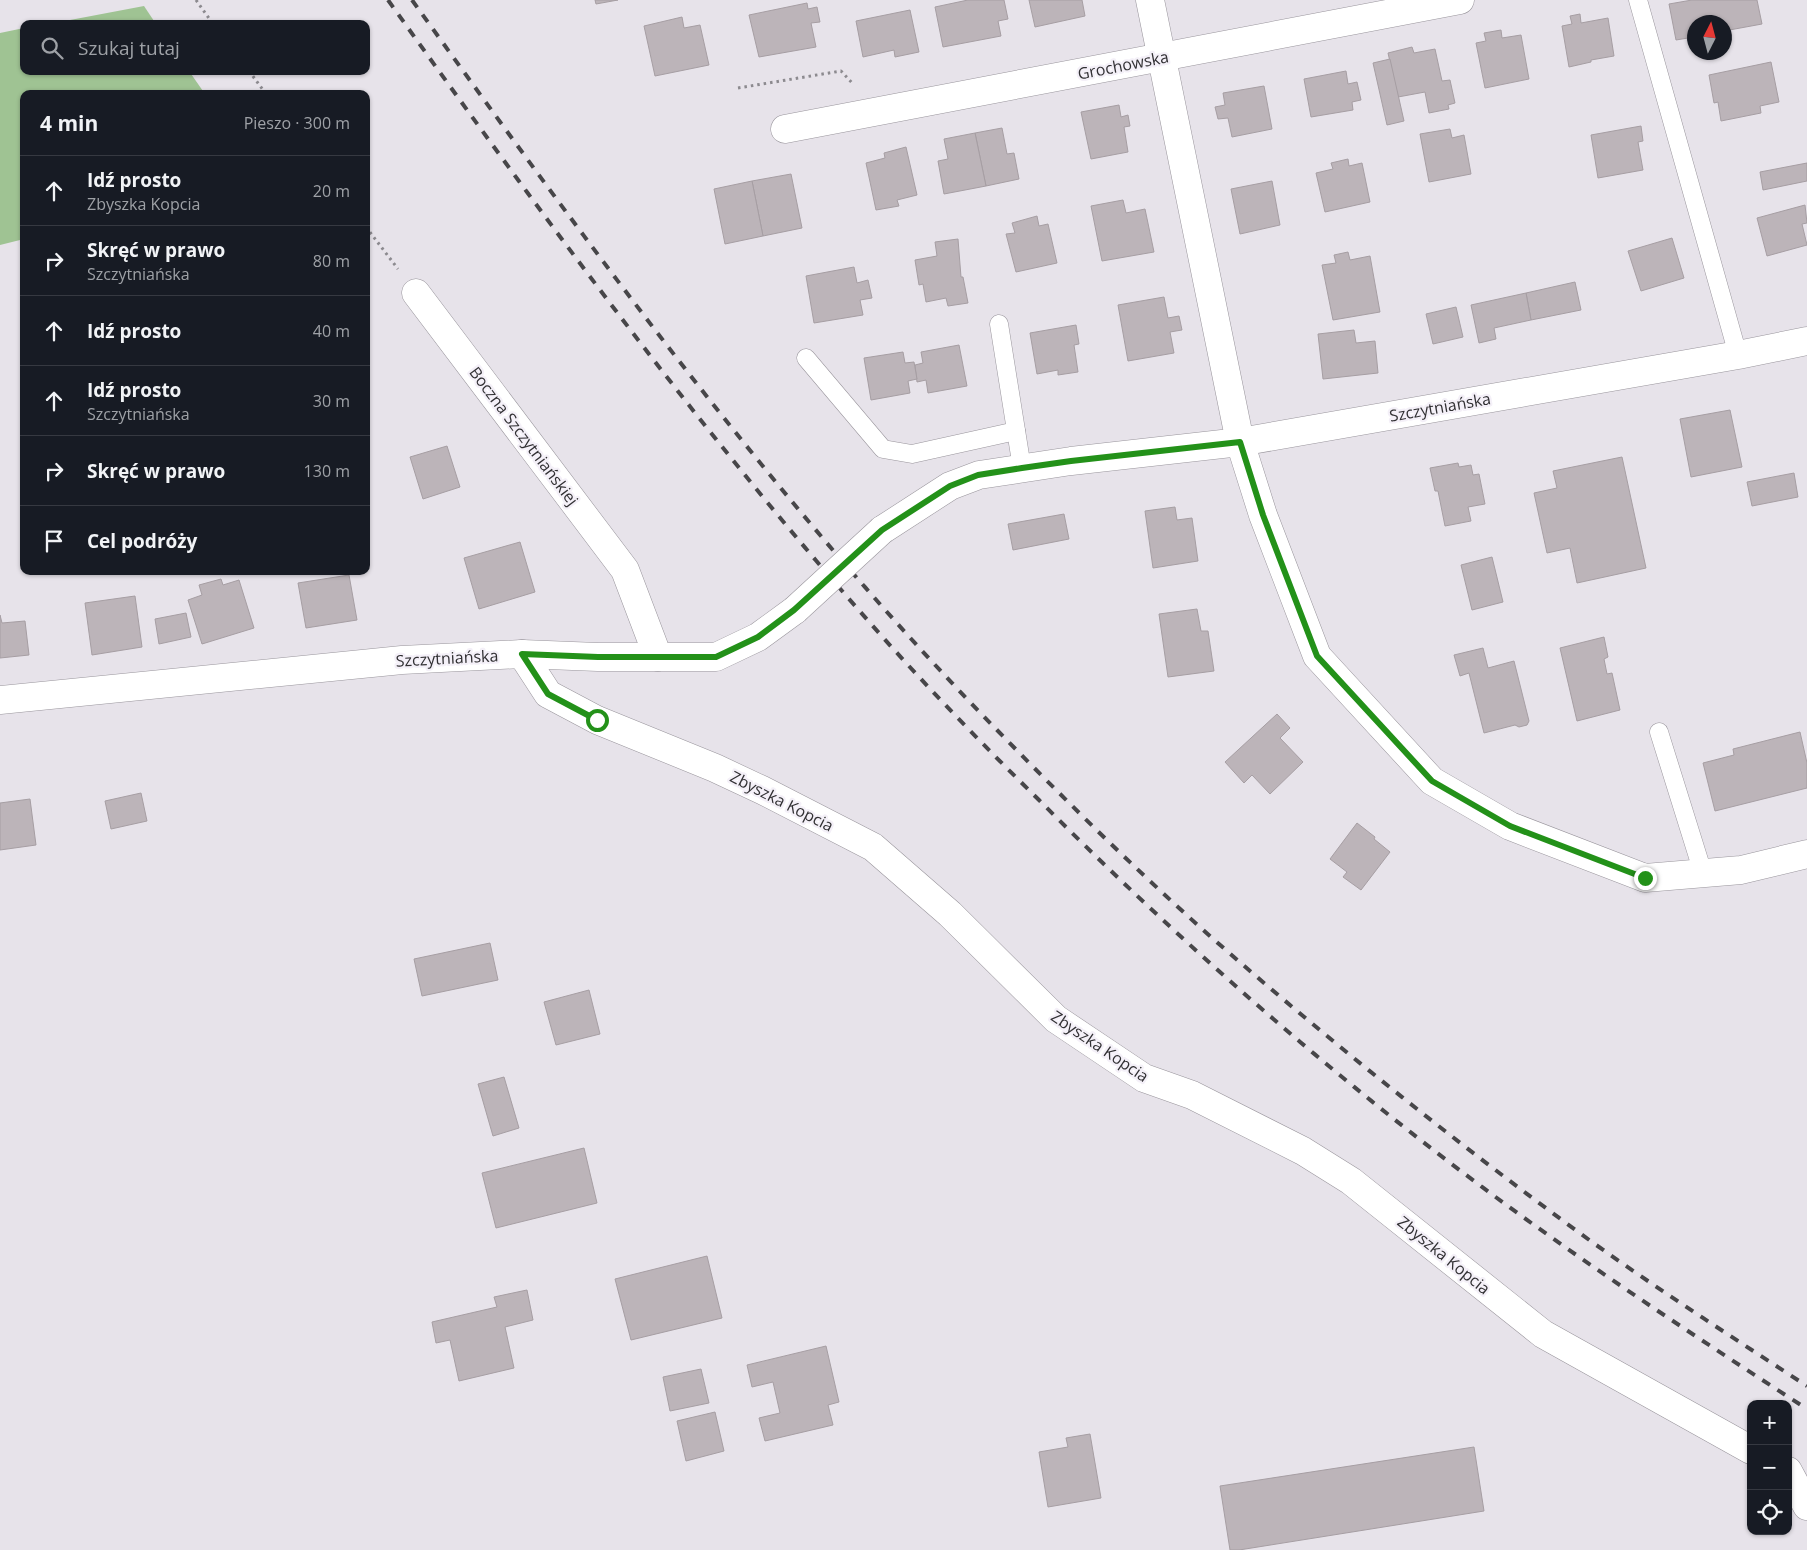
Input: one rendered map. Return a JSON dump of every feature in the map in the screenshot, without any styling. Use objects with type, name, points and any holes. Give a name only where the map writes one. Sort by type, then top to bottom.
[{"type":"street","points":[[1150,0],[1240,442],[1263,515],[1317,656],[1432,781],[1510,826],[1645,878],[1741,870],[1807,854]]},
{"type":"street","name":"Grochowska","points":[[785,129],[1460,0]]},
{"type":"street","name":"Boczna Szczytniańskiej","points":[[416,293],[625,570],[658,657]]},
{"type":"street","name":"Szczytniańska","points":[[0,700],[402,660],[522,654],[598,657],[716,657],[758,637],[794,610],[882,530],[950,486],[978,475],[1071,461],[1240,442],[1738,355],[1807,341]]},
{"type":"street","name":"Zbyszka Kopcia","points":[[522,654],[548,694],[597,720],[715,768],[762,790],[873,847],[950,914],[1056,1019],[1144,1078],[1192,1095],[1303,1151],[1351,1182],[1543,1334],[1747,1448]]},
{"type":"street","points":[[1792,1478],[1807,1506]]},
{"type":"lane","points":[[1638,0],[1738,355]]},
{"type":"lane","points":[[999,324],[1022,468]]},
{"type":"lane","points":[[806,358],[882,449],[912,454],[1016,431]]},
{"type":"lane","points":[[1659,732],[1703,873]]},
{"type":"path","points":[[196,0],[210,20]]},
{"type":"path","points":[[252,75],[263,90]]},
{"type":"path","points":[[370,232],[416,293]]},
{"type":"green space","points":[[144,6],[153,20],[70,20]]},
{"type":"green space","points":[[20,29],[20,75],[192,75],[202,90],[20,90],[20,240],[0,245],[0,33]]},
{"type":"building","points":[[595,0],[618,0],[596,4]]},
{"type":"building","points":[[968,0],[1004,0],[1008,19],[998,21],[1001,36],[943,47],[935,7]]},
{"type":"building","points":[[1029,0],[1082,0],[1085,16],[1035,27]]},
{"type":"building","points":[[1692,0],[1757,0],[1762,24],[1732,30],[1732,15],[1687,15],[1687,38],[1676,40],[1669,4]]},
{"type":"building","points":[[807,3],[808,9],[817,7],[820,22],[811,23],[816,47],[759,57],[749,15]]},
{"type":"building","points":[[910,10],[919,52],[895,57],[894,50],[863,57],[856,21]]},
{"type":"building","points":[[1580,14],[1581,23],[1608,18],[1614,56],[1591,60],[1591,62],[1569,67],[1562,26],[1572,24],[1570,16]]},
{"type":"building","points":[[682,17],[684,28],[700,25],[709,65],[655,76],[644,26]]},
{"type":"building","points":[[1501,30],[1502,38],[1521,35],[1529,79],[1485,88],[1476,43],[1486,41],[1484,33]]},
{"type":"building","points":[[1412,47],[1414,53],[1435,49],[1442,81],[1450,80],[1455,103],[1448,105],[1449,109],[1429,113],[1425,92],[1398,97],[1388,53]]},
{"type":"building","points":[[1390,59],[1404,121],[1387,125],[1373,63]]},
{"type":"building","points":[[1771,62],[1779,102],[1760,106],[1761,113],[1721,121],[1718,102],[1714,103],[1709,75]]},
{"type":"building","points":[[1346,71],[1348,84],[1357,82],[1361,100],[1352,102],[1353,110],[1311,117],[1304,79]]},
{"type":"building","points":[[1264,86],[1272,129],[1232,137],[1228,118],[1218,119],[1215,107],[1225,105],[1223,93]]},
{"type":"building","points":[[1119,105],[1121,117],[1128,115],[1130,126],[1124,127],[1128,152],[1091,159],[1081,112]]},
{"type":"building","points":[[1641,126],[1643,141],[1638,142],[1643,170],[1598,178],[1591,135]]},
{"type":"building","points":[[1002,128],[1007,154],[1014,153],[1019,179],[986,186],[975,133]]},
{"type":"building","points":[[1450,129],[1452,138],[1464,135],[1471,174],[1429,182],[1420,134]]},
{"type":"building","points":[[975,133],[986,186],[944,194],[938,161],[948,159],[944,139]]},
{"type":"building","points":[[906,147],[917,195],[897,200],[899,206],[876,210],[866,163],[885,158],[884,153]]},
{"type":"building","points":[[1348,159],[1349,166],[1362,163],[1370,202],[1325,212],[1316,173],[1333,169],[1331,163]]},
{"type":"building","points":[[1807,163],[1807,181],[1763,190],[1760,172]]},
{"type":"building","points":[[791,174],[802,228],[763,236],[752,181]]},
{"type":"building","points":[[752,181],[763,236],[725,244],[714,189]]},
{"type":"building","points":[[1272,181],[1280,225],[1240,234],[1231,189]]},
{"type":"building","points":[[1123,200],[1126,213],[1145,209],[1154,252],[1102,261],[1091,206]]},
{"type":"building","points":[[1805,205],[1807,223],[1802,224],[1807,245],[1767,256],[1757,218]]},
{"type":"building","points":[[1037,216],[1039,226],[1048,224],[1057,263],[1016,272],[1006,234],[1015,233],[1012,223]]},
{"type":"building","points":[[1672,238],[1684,278],[1641,291],[1628,251]]},
{"type":"building","points":[[958,239],[961,277],[963,277],[968,303],[948,306],[946,298],[926,302],[923,284],[919,285],[915,260],[937,256],[935,242]]},
{"type":"building","points":[[1348,252],[1350,260],[1370,256],[1380,312],[1333,320],[1322,265],[1336,263],[1334,255]]},
{"type":"building","points":[[854,267],[857,283],[868,280],[872,298],[860,300],[863,315],[814,323],[806,276]]},
{"type":"building","points":[[1575,282],[1581,310],[1531,320],[1526,293]]},
{"type":"building","points":[[1526,293],[1531,320],[1494,328],[1496,339],[1479,343],[1471,305]]},
{"type":"building","points":[[1164,297],[1168,318],[1179,316],[1182,330],[1170,332],[1174,353],[1128,361],[1118,305]]},
{"type":"building","points":[[1456,307],[1463,337],[1433,344],[1426,314]]},
{"type":"building","points":[[1076,325],[1079,344],[1074,345],[1078,372],[1058,375],[1058,370],[1037,374],[1030,333]]},
{"type":"building","points":[[1354,330],[1356,343],[1375,341],[1378,373],[1323,379],[1318,334]]},
{"type":"building","points":[[959,345],[967,386],[928,393],[926,380],[917,382],[915,365],[923,363],[921,352]]},
{"type":"building","points":[[903,352],[905,363],[914,362],[917,379],[908,381],[910,393],[871,400],[864,358]]},
{"type":"building","points":[[1730,410],[1742,467],[1691,477],[1680,419]]},
{"type":"building","points":[[447,446],[460,487],[423,499],[410,457]]},
{"type":"building","points":[[1622,457],[1646,568],[1577,583],[1570,548],[1547,553],[1534,493],[1557,488],[1553,471]]},
{"type":"building","points":[[1458,463],[1459,467],[1471,465],[1473,475],[1479,474],[1485,504],[1468,507],[1471,521],[1445,526],[1438,491],[1435,491],[1430,468]]},
{"type":"building","points":[[1794,473],[1798,497],[1752,506],[1747,482]]},
{"type":"building","points":[[1175,507],[1177,520],[1192,518],[1198,561],[1153,568],[1145,511]]},
{"type":"building","points":[[1064,514],[1069,539],[1013,550],[1008,524]]},
{"type":"building","points":[[520,542],[535,592],[479,609],[464,558]]},
{"type":"building","points":[[1492,557],[1503,602],[1472,610],[1461,565]]},
{"type":"building","points":[[349,575],[357,620],[306,628],[298,583]]},
{"type":"building","points":[[221,579],[223,585],[239,580],[254,628],[202,644],[188,600],[202,595],[199,585]]},
{"type":"building","points":[[135,596],[142,647],[92,655],[85,603]]},
{"type":"building","points":[[1197,609],[1201,631],[1208,631],[1214,671],[1168,677],[1159,614]]},
{"type":"building","points":[[186,613],[191,637],[159,644],[155,619]]},
{"type":"building","points":[[0,615],[2,623],[25,621],[29,655],[0,658]]},
{"type":"building","points":[[1604,637],[1608,657],[1604,659],[1607,674],[1612,673],[1620,710],[1577,721],[1560,648]]},
{"type":"building","points":[[1483,648],[1488,668],[1514,661],[1529,721],[1527,725],[1519,727],[1515,725],[1484,733],[1469,673],[1460,676],[1454,655]]},
{"type":"building","points":[[1277,714],[1290,728],[1280,738],[1303,762],[1270,794],[1252,775],[1244,783],[1225,762]]},
{"type":"building","points":[[1800,732],[1807,763],[1807,788],[1715,811],[1703,763],[1734,755],[1733,749]]},
{"type":"building","points":[[141,793],[147,821],[111,829],[105,801]]},
{"type":"building","points":[[30,799],[36,845],[0,850],[0,803]]},
{"type":"building","points":[[1357,823],[1390,852],[1361,890],[1343,877],[1347,872],[1330,859]]},
{"type":"building","points":[[490,943],[498,980],[422,996],[414,959]]},
{"type":"building","points":[[589,990],[600,1034],[556,1045],[544,1002]]},
{"type":"building","points":[[504,1077],[519,1128],[493,1136],[478,1084]]},
{"type":"building","points":[[584,1148],[597,1203],[496,1228],[482,1173]]},
{"type":"building","points":[[707,1256],[722,1318],[631,1340],[615,1279]]},
{"type":"building","points":[[527,1290],[533,1320],[505,1327],[514,1368],[459,1381],[450,1340],[436,1343],[432,1322],[497,1307],[494,1297]]},
{"type":"building","points":[[826,1346],[839,1402],[828,1405],[833,1425],[765,1441],[759,1418],[780,1413],[773,1382],[752,1387],[747,1365]]},
{"type":"building","points":[[701,1369],[709,1403],[670,1411],[663,1377]]},
{"type":"building","points":[[715,1412],[724,1451],[686,1461],[677,1421]]},
{"type":"building","points":[[1090,1434],[1101,1498],[1048,1507],[1039,1452],[1068,1447],[1066,1438]]},
{"type":"building","points":[[1474,1447],[1484,1511],[1230,1550],[1220,1486]]},
{"type":"railway","points":[[388,0],[562,240],[744,473],[891,647],[1017,779],[1187,942],[1289,1033],[1395,1120],[1492,1195],[1581,1258],[1807,1409]]},
{"type":"railway","points":[[412,0],[620,283],[764,468],[917,645],[1078,812],[1219,944],[1310,1022],[1449,1134],[1618,1261],[1807,1386]]},
{"type":"route","points":[[597,720],[548,694],[522,654],[598,657],[716,657],[758,637],[794,610],[882,530],[950,486],[978,475],[1022,468],[1240,442],[1263,515],[1317,656],[1432,781],[1510,826],[1645,878]]}]
